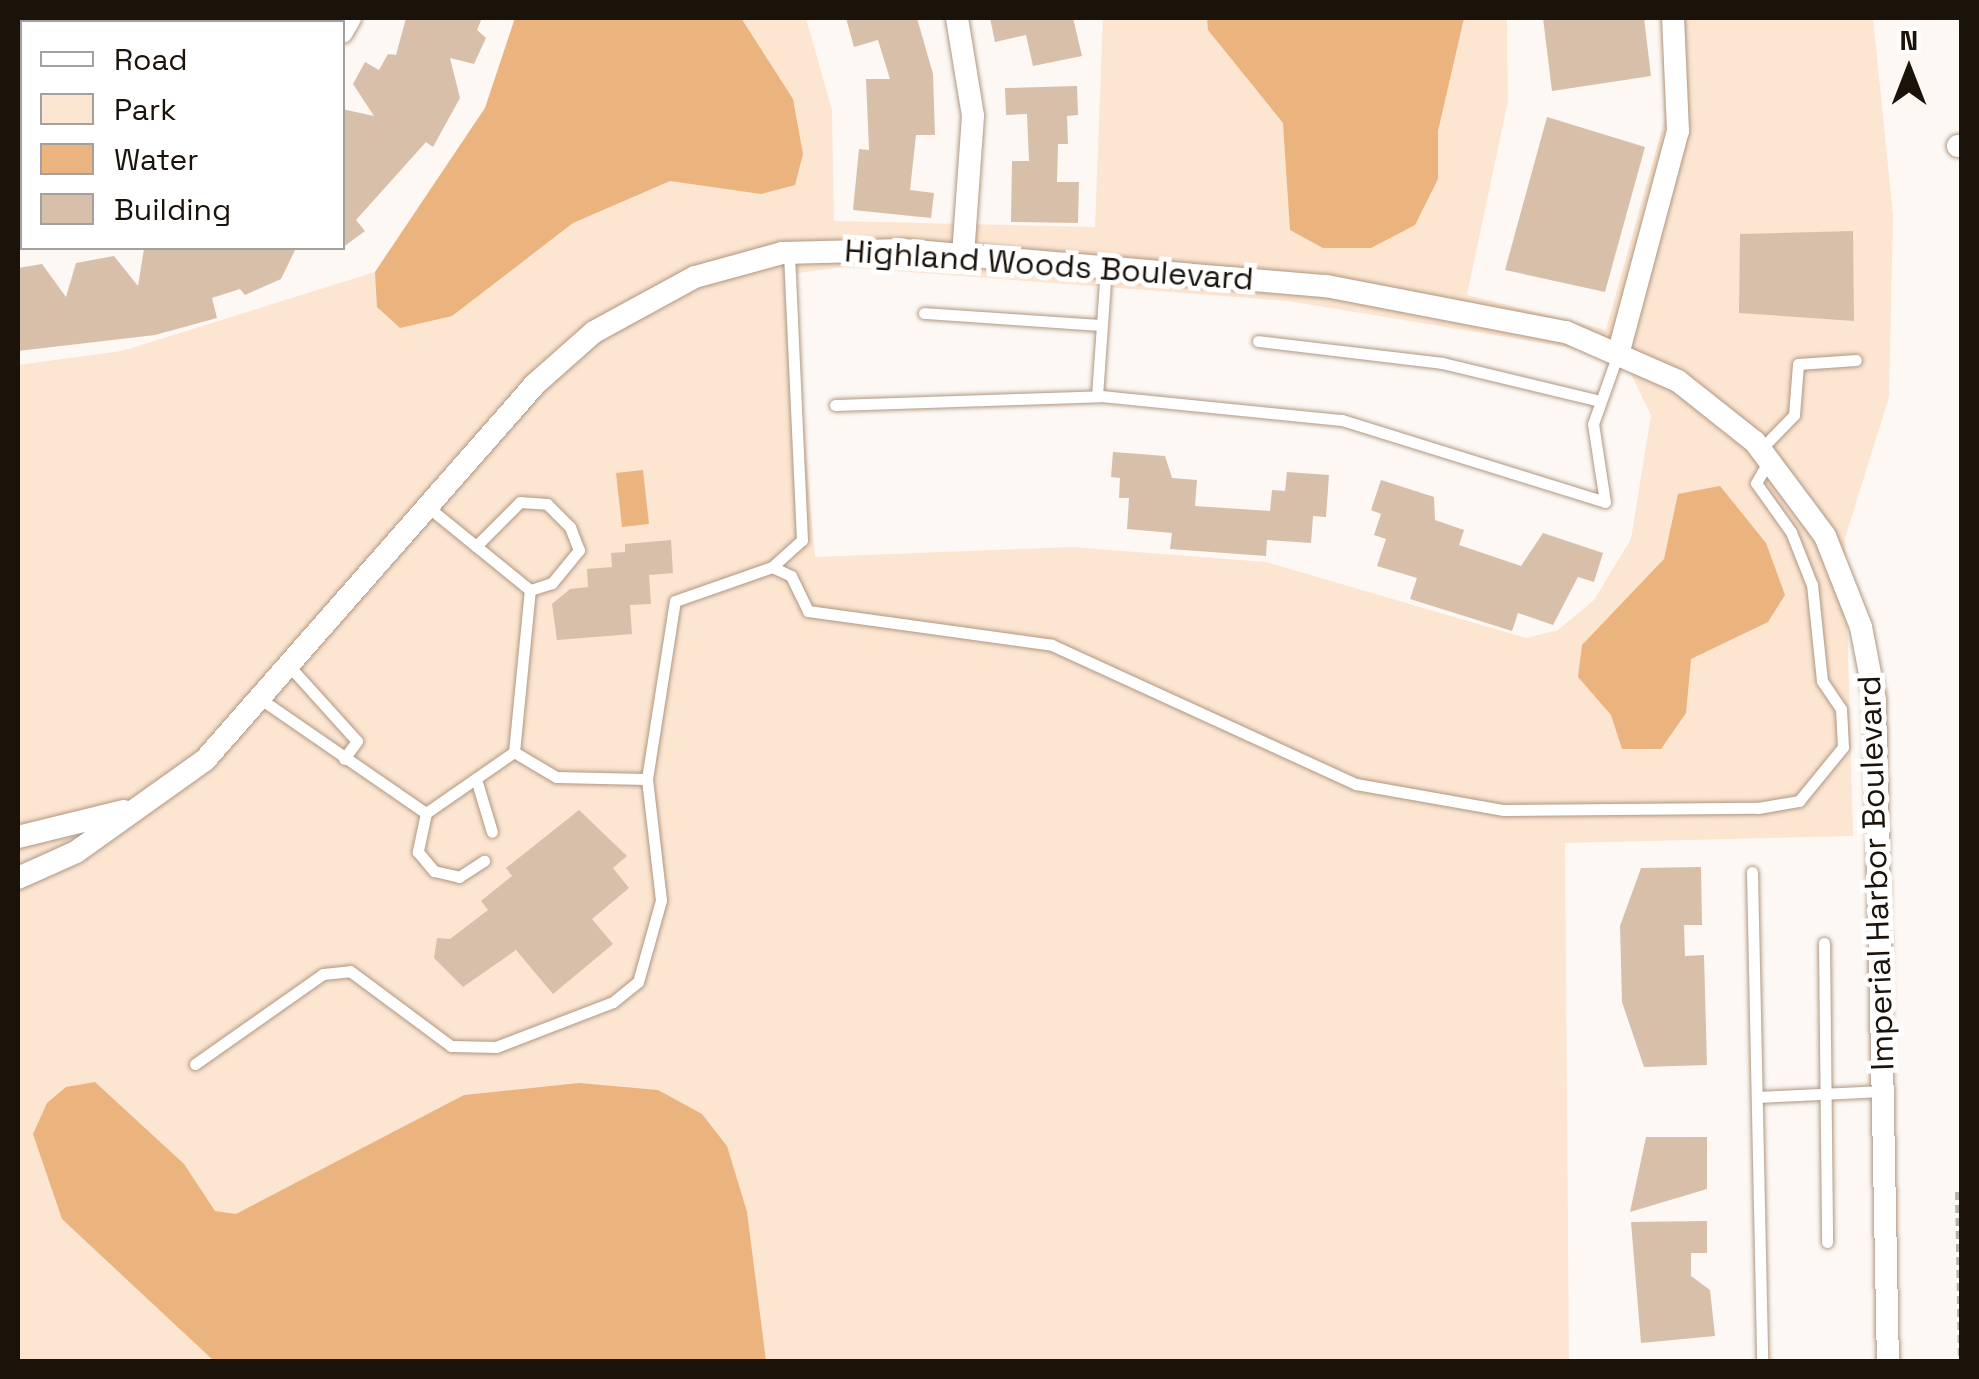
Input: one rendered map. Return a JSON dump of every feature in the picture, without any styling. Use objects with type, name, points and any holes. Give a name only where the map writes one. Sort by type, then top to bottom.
[{"type":"street","points":[[957,18],[973,116],[964,255]]},
{"type":"street","points":[[1619,351],[1678,132],[1674,18]]},
{"type":"street","name":"Highland Woods Boulevard","points":[[18,878],[76,852],[205,760],[291,668],[532,386],[594,332],[681,282],[789,252],[854,247],[964,255],[1415,299],[1619,351],[1678,381],[1735,424]]},
{"type":"street","name":"Imperial Harbor Boulevard","points":[[1735,424],[1766,454],[1836,558],[1872,675],[1888,1362]]},
{"type":"street","name":"Highland Woods Boulevard","points":[[18,837],[136,808]]},
{"type":"lane","points":[[196,1064],[322,974],[350,970],[451,1046],[496,1047],[613,1002],[638,982],[659,914],[646,780],[675,601],[772,567],[802,540],[789,252]]},
{"type":"lane","points":[[1096,396],[1106,267]]},
{"type":"lane","points":[[924,313],[1102,324]]},
{"type":"lane","points":[[1258,341],[1442,362],[1600,401]]},
{"type":"lane","points":[[835,405],[1096,396],[1342,420],[1604,502],[1594,424],[1619,351]]},
{"type":"lane","points":[[772,567],[790,576],[808,610],[1052,645],[1356,784],[1504,810],[1758,808],[1799,801],[1843,748],[1841,709],[1822,680],[1812,585],[1792,532],[1756,483],[1766,454],[1794,416],[1798,364],[1856,360]]},
{"type":"lane","points":[[476,546],[520,502],[547,504],[570,527],[579,550],[552,582],[530,590]]},
{"type":"lane","points":[[428,507],[530,590]]},
{"type":"lane","points":[[484,861],[459,877],[425,864],[418,840],[426,814],[514,752],[530,590]]},
{"type":"lane","points":[[291,668],[357,741],[344,759]]},
{"type":"lane","points":[[262,700],[426,814]]},
{"type":"lane","points":[[514,752],[556,778],[646,780]]},
{"type":"lane","points":[[476,779],[492,832]]},
{"type":"lane","points":[[1752,872],[1762,1362]]},
{"type":"lane","points":[[1824,942],[1827,1242]]},
{"type":"lane","points":[[1757,1097],[1884,1092]]},
{"type":"path","points":[[1957,1192],[1960,1362]]},
{"type":"green space","points":[[18,18],[189,18],[20,20],[18,95]]},
{"type":"green space","points":[[515,18],[806,18],[832,110],[834,221],[1095,227],[1103,18],[1507,18],[1508,101],[1467,295],[1606,330],[1665,118],[1661,18],[1873,18],[1893,215],[1889,397],[1845,538],[1853,836],[1565,843],[1569,1361],[18,1361],[18,365],[122,351],[375,272],[485,108]],"holes":[[[843,267],[1288,301],[1573,348],[1628,368],[1651,415],[1631,539],[1594,600],[1558,630],[1526,638],[1266,562],[1071,547],[815,557],[790,274]]]},
{"type":"water","points":[[515,18],[741,18],[793,99],[803,154],[795,185],[761,194],[670,181],[573,223],[452,316],[400,328],[377,307],[375,272],[485,108]]},
{"type":"water","points":[[1207,18],[1464,18],[1438,131],[1438,179],[1415,225],[1371,248],[1323,248],[1290,230],[1283,123],[1208,30]]},
{"type":"water","points":[[643,470],[649,524],[622,527],[616,473]]},
{"type":"water","points":[[1720,486],[1766,543],[1785,595],[1768,622],[1691,659],[1686,713],[1661,749],[1622,749],[1611,715],[1578,677],[1582,645],[1664,559],[1678,494]]},
{"type":"water","points":[[95,1082],[184,1164],[215,1211],[236,1214],[464,1095],[579,1083],[658,1090],[702,1114],[727,1146],[747,1212],[766,1361],[214,1361],[62,1219],[33,1134],[47,1103],[66,1087]]},
{"type":"building","points":[[406,18],[482,18],[477,30],[486,38],[474,64],[450,58],[460,98],[433,147],[426,142],[356,220],[365,231],[345,246],[345,110],[374,116],[353,84],[365,62],[379,70],[388,54],[396,55]]},
{"type":"building","points":[[846,18],[917,18],[933,74],[935,135],[916,135],[910,190],[934,193],[931,218],[853,210],[859,149],[869,150],[866,79],[890,79],[878,40],[854,47]]},
{"type":"building","points":[[990,18],[1073,18],[1082,56],[1033,66],[1026,35],[995,42]]},
{"type":"building","points":[[1543,18],[1644,18],[1651,76],[1552,91]]},
{"type":"building","points":[[1077,86],[1078,115],[1067,116],[1068,144],[1058,144],[1057,182],[1079,182],[1078,223],[1011,222],[1012,161],[1029,161],[1027,114],[1006,115],[1005,88]]},
{"type":"building","points":[[1547,117],[1645,147],[1605,292],[1505,270]]},
{"type":"building","points":[[1853,231],[1854,321],[1739,313],[1740,234]]},
{"type":"building","points":[[144,250],[295,250],[281,279],[245,295],[240,289],[212,298],[217,318],[155,335],[18,351],[18,268],[42,264],[66,297],[76,263],[114,256],[138,286]]},
{"type":"building","points":[[1113,452],[1165,456],[1172,478],[1197,480],[1195,506],[1270,511],[1272,490],[1285,491],[1287,472],[1329,475],[1326,517],[1313,516],[1311,543],[1267,540],[1266,556],[1170,549],[1172,533],[1127,529],[1129,498],[1119,498],[1120,478],[1111,477]]},
{"type":"building","points":[[1381,480],[1434,497],[1435,520],[1464,530],[1459,545],[1521,566],[1543,533],[1603,553],[1594,582],[1578,577],[1553,625],[1518,613],[1512,631],[1410,599],[1417,578],[1377,566],[1386,539],[1374,535],[1381,514],[1371,510]]},
{"type":"building","points":[[671,540],[673,573],[649,575],[651,604],[630,605],[632,634],[557,640],[552,604],[570,589],[588,587],[587,569],[612,567],[611,553],[625,552],[625,544]]},
{"type":"building","points":[[579,810],[627,856],[613,868],[629,888],[592,919],[613,944],[553,994],[516,950],[463,987],[434,958],[437,938],[450,939],[488,910],[481,901],[512,876],[506,868]]},
{"type":"building","points":[[1701,867],[1702,925],[1684,925],[1685,956],[1704,955],[1707,1065],[1644,1067],[1622,1002],[1620,926],[1641,868]]},
{"type":"building","points":[[1646,1137],[1707,1137],[1707,1189],[1630,1212]]},
{"type":"building","points":[[1707,1221],[1707,1253],[1691,1253],[1691,1276],[1710,1290],[1715,1336],[1641,1343],[1631,1222]]}]
